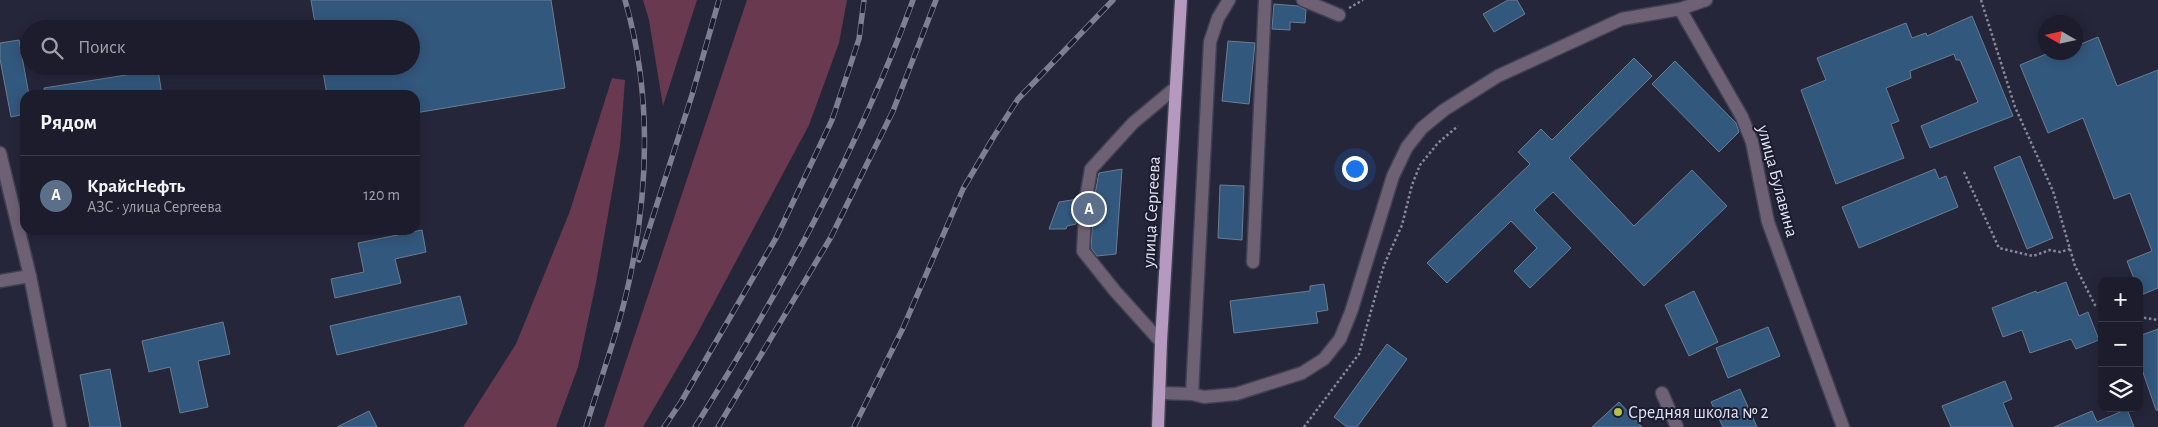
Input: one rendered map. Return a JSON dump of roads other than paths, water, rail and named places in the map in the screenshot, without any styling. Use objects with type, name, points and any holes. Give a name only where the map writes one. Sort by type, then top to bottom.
[{"type":"main road","name":"улица Сергеева","points":[[1158,427],[1180,0]]},
{"type":"street","points":[[1192,394],[1210,42],[1218,18],[1229,0]]},
{"type":"street","points":[[1253,262],[1265,0]]},
{"type":"street","points":[[1303,0],[1338,15]]},
{"type":"street","points":[[1160,393],[1192,394],[1204,397],[1236,394],[1302,373],[1324,358],[1340,339],[1347,321],[1393,176],[1407,147],[1422,128],[1444,110],[1498,76],[1622,20],[1680,9],[1706,0]]},
{"type":"street","name":"улица Булавина","points":[[1680,9],[1742,117],[1752,142],[1768,222],[1844,427]]},
{"type":"street","points":[[1161,342],[1115,291],[1083,251],[1086,198],[1091,169],[1133,123],[1175,88]]},
{"type":"street","points":[[0,152],[20,235]]},
{"type":"street","points":[[20,235],[60,427]]},
{"type":"street","points":[[0,281],[30,276]]},
{"type":"street","points":[[1662,393],[1677,427]]},
{"type":"railway","points":[[586,427],[628,287],[642,200],[644,167],[643,99],[639,66],[625,0]]},
{"type":"railway","points":[[639,260],[692,95],[719,0]]},
{"type":"railway","points":[[664,427],[681,402],[776,238],[832,120],[859,39],[864,0]]},
{"type":"railway","points":[[695,427],[727,376],[815,219],[868,111],[913,0]]},
{"type":"railway","points":[[718,427],[831,237],[893,111],[936,0]]},
{"type":"railway","points":[[854,427],[903,328],[963,189],[993,138],[1018,99],[1113,0]]},
{"type":"place","name":"КрайсНефть","points":[[1089,209]]},
{"type":"place","name":"Средняя школа № 2","points":[[1618,412]]}]
